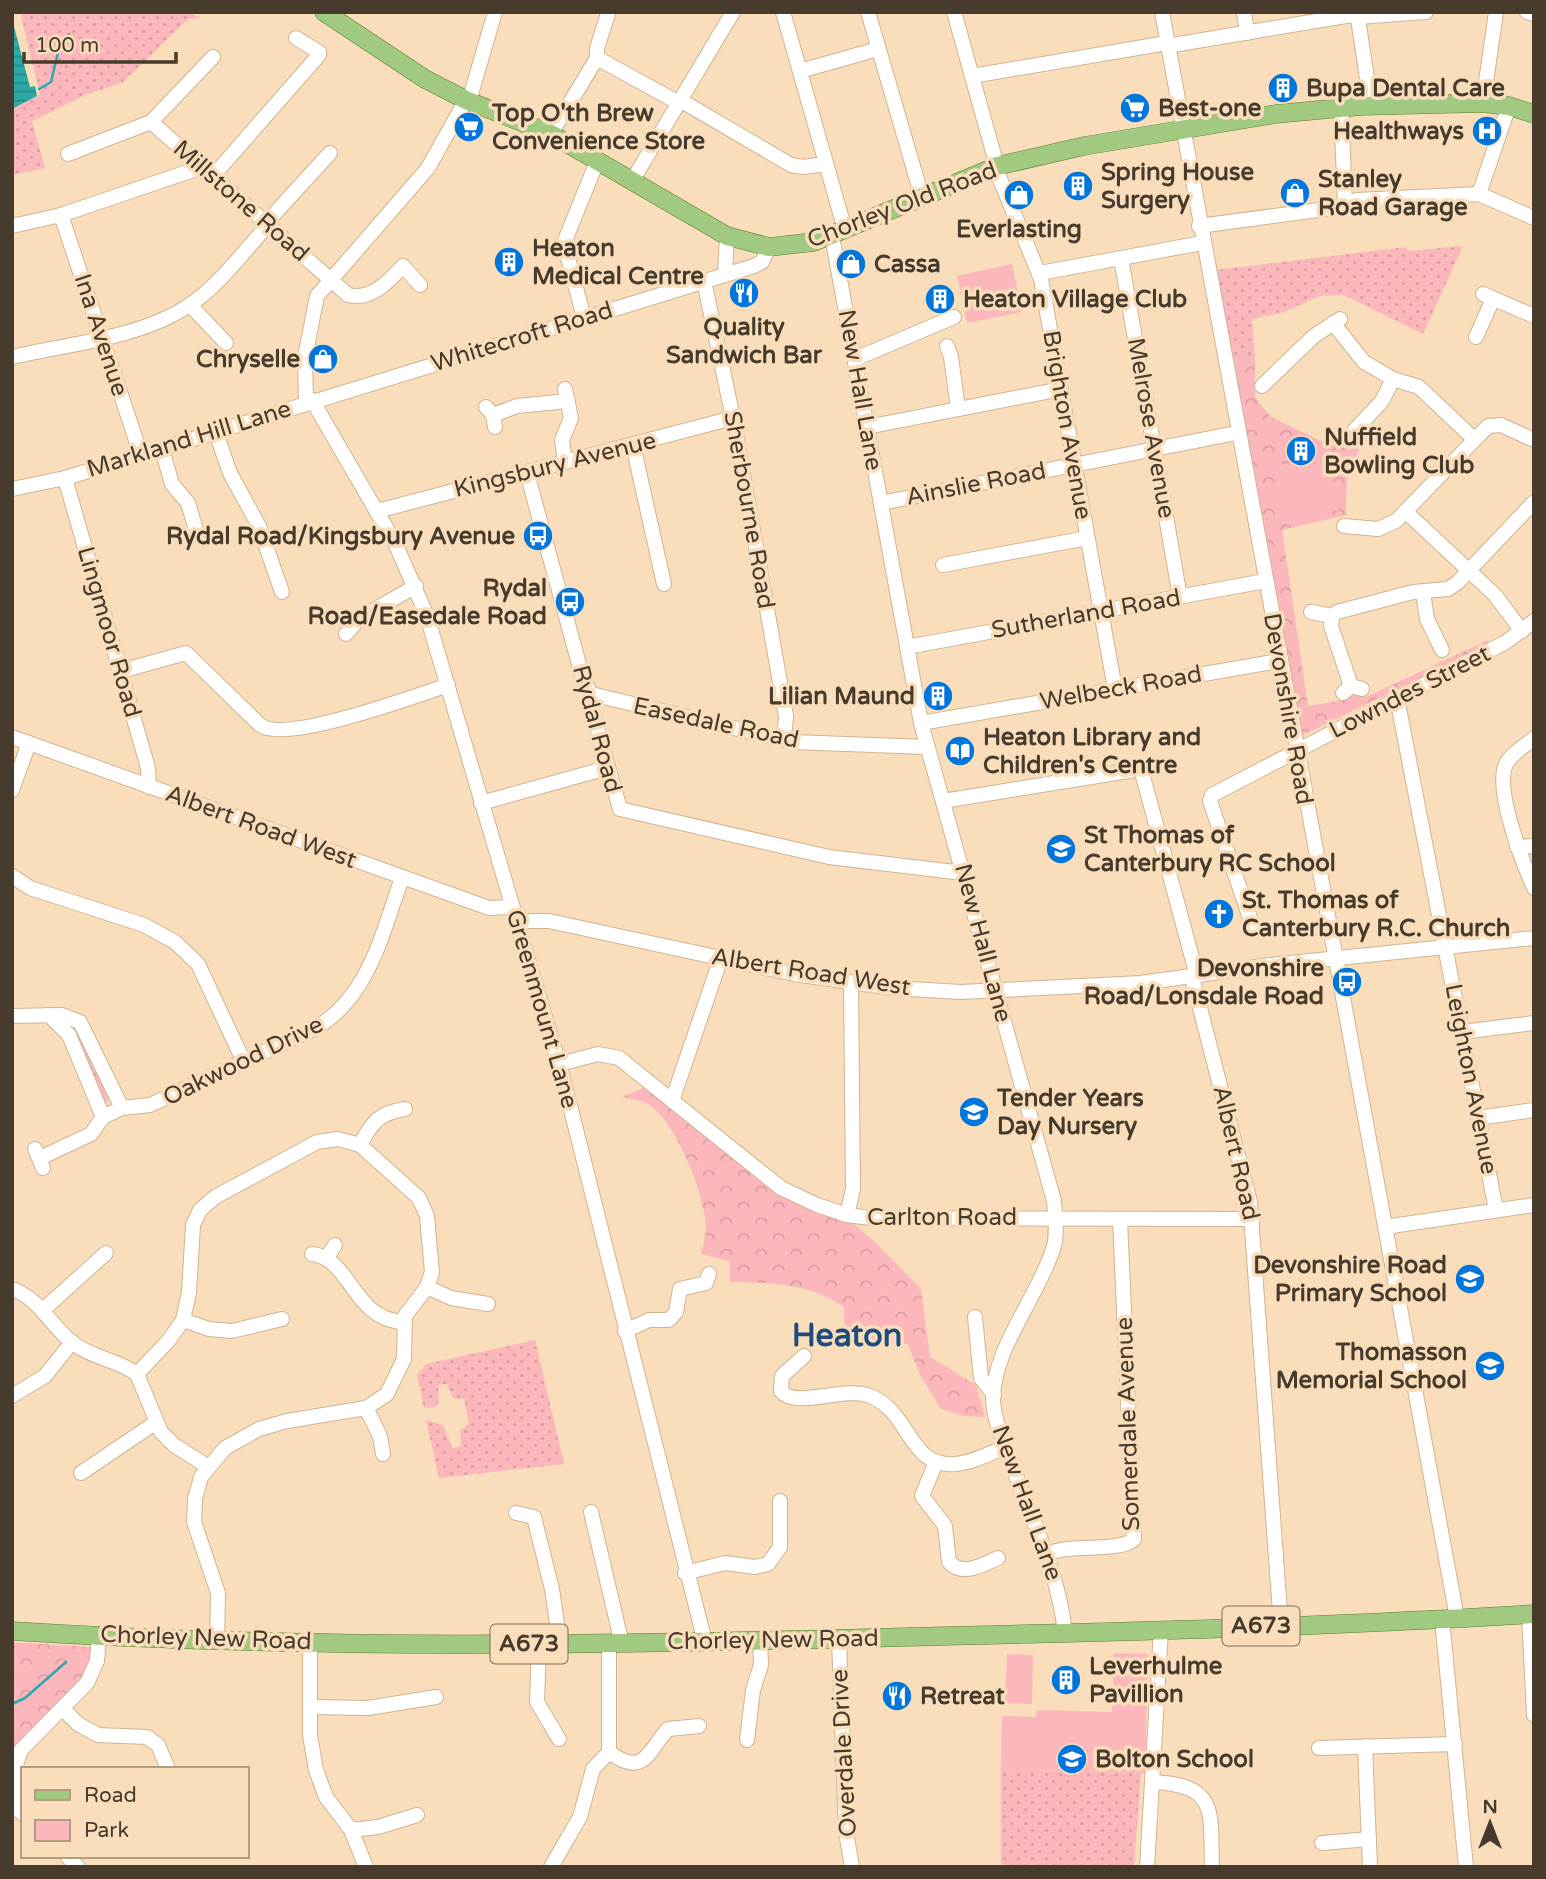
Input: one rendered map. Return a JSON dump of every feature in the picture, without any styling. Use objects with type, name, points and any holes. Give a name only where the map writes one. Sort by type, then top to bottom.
[{"type":"main road","name":"Chorley Old Road","points":[[324,12],[404,67],[468,100],[551,134],[727,236],[769,247],[796,246],[838,233],[996,167],[1084,146],[1342,107],[1483,103],[1509,106],[1534,114]]},
{"type":"main road","name":"Chorley New Road","points":[[12,1631],[217,1640],[616,1644],[1161,1630],[1531,1614]]},
{"type":"street","name":"Markland Hill Lane","points":[[12,489],[65,478],[216,433],[309,401],[303,379],[310,318],[317,296],[428,168],[468,100],[495,12]]},
{"type":"street","points":[[632,181],[733,12]]},
{"type":"street","name":"New Hall Lane","points":[[783,12],[826,164],[855,359],[921,723],[1052,1195],[1055,1218],[1054,1248],[1002,1361],[994,1395],[996,1419],[1038,1540],[1047,1554],[1062,1602],[1065,1633]]},
{"type":"street","points":[[868,12],[922,197]]},
{"type":"street","name":"Brighton Avenue","points":[[954,12],[996,167],[1040,273],[1115,689]]},
{"type":"street","name":"Devonshire Road","points":[[1162,12],[1236,432],[1385,1227],[1449,1618],[1455,1744],[1466,1867]]},
{"type":"street","points":[[1244,12],[1247,33]]},
{"type":"street","points":[[972,76],[1247,33],[1281,20],[1426,12]]},
{"type":"street","points":[[1483,103],[1496,12]]},
{"type":"street","points":[[1527,12],[1534,14]]},
{"type":"street","points":[[551,134],[597,58],[597,48],[608,14]]},
{"type":"street","points":[[1358,15],[1371,105]]},
{"type":"street","points":[[12,226],[61,215],[207,171],[319,55],[319,52],[296,38]]},
{"type":"street","points":[[800,71],[878,49]]},
{"type":"street","name":"Millstone Road","points":[[76,148],[151,122],[210,54],[224,67]]},
{"type":"street","points":[[597,58],[791,165],[803,167],[826,164]]},
{"type":"street","points":[[1479,194],[1509,106]]},
{"type":"street","points":[[1342,107],[1345,204]]},
{"type":"street","name":"Millstone Road","points":[[151,122],[330,279],[354,296],[382,288],[403,266],[420,285]]},
{"type":"street","points":[[12,357],[150,325],[190,305],[330,153]]},
{"type":"street","points":[[584,318],[564,243],[597,159]]},
{"type":"street","points":[[1199,226],[1363,199],[1479,194],[1534,218]]},
{"type":"street","name":"Ina Avenue","points":[[61,215],[141,455]]},
{"type":"street","points":[[725,275],[727,236]]},
{"type":"street","points":[[1040,273],[1202,243]]},
{"type":"street","name":"Whitecroft Road","points":[[309,401],[759,264],[769,247]]},
{"type":"street","name":"Melrose Avenue","points":[[1121,258],[1180,597]]},
{"type":"street","name":"Sherbourne Road","points":[[704,281],[733,418],[786,716],[784,740]]},
{"type":"street","points":[[1476,337],[1487,324],[1488,297],[1534,316]]},
{"type":"street","points":[[190,305],[226,344]]},
{"type":"street","points":[[855,359],[954,317]]},
{"type":"street","points":[[1272,382],[1314,336],[1337,321],[1357,356],[1393,379],[1419,387],[1474,439]]},
{"type":"street","points":[[954,351],[958,409]]},
{"type":"street","points":[[1354,431],[1361,416],[1382,401],[1393,379]]},
{"type":"street","points":[[867,427],[1061,389]]},
{"type":"street","points":[[491,416],[516,406],[567,395],[571,418],[562,440],[565,462]]},
{"type":"street","name":"Greenmount Lane","points":[[309,401],[377,511],[416,586],[448,685],[559,1064],[685,1573],[705,1642]]},
{"type":"street","name":"Kingsbury Avenue","points":[[377,511],[733,418]]},
{"type":"street","points":[[1355,511],[1348,527],[1385,527],[1406,512],[1483,429],[1496,425],[1534,440]]},
{"type":"street","name":"Ainslie Road","points":[[881,503],[1236,432]]},
{"type":"street","points":[[216,433],[230,473],[259,526],[282,592]]},
{"type":"street","points":[[633,445],[664,584]]},
{"type":"street","points":[[162,449],[172,484],[188,503],[196,528],[180,527]]},
{"type":"street","name":"Rydal Road","points":[[527,473],[583,679],[591,694],[591,707],[618,806],[626,813],[829,857],[963,873]]},
{"type":"street","name":"Lingmoor Road","points":[[65,478],[148,768],[149,787]]},
{"type":"street","points":[[1352,689],[1331,626],[1332,617],[1337,612],[1423,592],[1448,589],[1534,502]]},
{"type":"street","points":[[1406,512],[1501,602],[1522,631]]},
{"type":"street","points":[[943,565],[1087,538]]},
{"type":"street","name":"Sutherland Road","points":[[907,647],[1265,581]]},
{"type":"street","points":[[345,634],[360,618],[416,586]]},
{"type":"street","points":[[1423,592],[1427,618],[1442,650]]},
{"type":"street","points":[[1311,612],[1332,617]]},
{"type":"street","name":"Lowndes Street","points":[[1252,924],[1210,798],[1522,631],[1534,621]]},
{"type":"street","points":[[121,671],[186,653],[260,725],[275,732],[339,719],[448,685]]},
{"type":"street","name":"Welbeck Road","points":[[921,723],[1279,661]]},
{"type":"street","name":"Easedale Road","points":[[591,694],[784,740],[927,747]]},
{"type":"street","name":"Leighton Avenue","points":[[1397,698],[1496,1210]]},
{"type":"street","name":"Albert Road West","points":[[12,737],[489,908],[851,983],[926,991],[996,992],[1195,977],[1335,958],[1534,938]]},
{"type":"street","points":[[1534,738],[1510,758],[1504,769],[1503,782],[1517,847],[1534,888]]},
{"type":"street","points":[[12,790],[29,743]]},
{"type":"street","points":[[481,803],[607,768]]},
{"type":"street","name":"Albert Road","points":[[943,801],[1141,769],[1195,977],[1253,1219],[1282,1626]]},
{"type":"street","points":[[1517,847],[1534,846]]},
{"type":"street","points":[[12,876],[30,888],[144,925],[175,942],[198,964],[244,1062]]},
{"type":"street","name":"Oakwood Drive","points":[[39,1158],[91,1134],[103,1117],[122,1108],[150,1105],[323,1024],[346,1003],[367,974],[402,878]]},
{"type":"street","points":[[672,1101],[721,958]]},
{"type":"street","points":[[846,1215],[853,1189],[851,983]]},
{"type":"street","points":[[12,1016],[49,1015],[75,1018],[85,1027],[122,1108]]},
{"type":"street","points":[[49,1015],[69,1035],[103,1117]]},
{"type":"street","points":[[1462,1032],[1534,1023]]},
{"type":"street","name":"Carlton Road","points":[[559,1064],[598,1054],[615,1056],[781,1188],[846,1215],[871,1218],[1253,1219]]},
{"type":"street","points":[[360,1145],[374,1120],[389,1107],[405,1109]]},
{"type":"street","points":[[1478,1118],[1534,1110]]},
{"type":"street","points":[[137,1374],[169,1340],[183,1320],[189,1292],[187,1224],[210,1200],[317,1142],[338,1139],[360,1145],[423,1195],[432,1264],[427,1287],[412,1304],[403,1323],[402,1368],[387,1394],[366,1408],[287,1421],[259,1429],[225,1448],[207,1466],[197,1488],[194,1510],[197,1533],[218,1592],[217,1640]]},
{"type":"street","points":[[1385,1227],[1534,1205]]},
{"type":"street","name":"Somerdale Avenue","points":[[1047,1554],[1064,1547],[1125,1544],[1134,1539],[1120,1219]]},
{"type":"street","points":[[325,1252],[369,1309],[403,1323]]},
{"type":"street","points":[[44,1309],[84,1267],[106,1254]]},
{"type":"street","points":[[625,1331],[649,1320],[669,1320],[676,1312],[680,1289],[706,1283],[709,1274]]},
{"type":"street","points":[[427,1287],[445,1297],[478,1299]]},
{"type":"street","points":[[12,1289],[44,1309],[72,1342],[137,1374],[155,1423],[174,1445],[207,1466]]},
{"type":"street","points":[[183,1320],[209,1329],[232,1331],[272,1317]]},
{"type":"street","points":[[975,1317],[981,1378],[994,1395]]},
{"type":"street","points":[[17,1397],[45,1376],[72,1342]]},
{"type":"street","points":[[795,1358],[780,1381],[781,1391],[788,1398],[799,1400],[847,1392],[893,1402],[921,1453],[936,1462],[961,1463],[1006,1447]]},
{"type":"street","points":[[366,1408],[384,1435],[383,1454]]},
{"type":"street","points":[[81,1473],[98,1471],[155,1423]]},
{"type":"street","points":[[936,1462],[920,1501],[945,1526],[947,1557],[953,1566],[971,1569],[991,1565]]},
{"type":"street","points":[[685,1573],[725,1563],[755,1567],[768,1564],[780,1547],[779,1498]]},
{"type":"street","points":[[551,1867],[580,1817],[593,1769],[609,1752],[616,1644],[592,1512]]},
{"type":"street","points":[[516,1513],[534,1517],[552,1589],[560,1644]]},
{"type":"street","points":[[1531,1614],[1534,1715]]},
{"type":"street","points":[[1147,1867],[1161,1630]]},
{"type":"street","points":[[18,1812],[16,1765],[21,1750],[36,1731],[63,1709],[92,1674],[97,1661],[99,1635]]},
{"type":"street","name":"Overdale Drive","points":[[839,1639],[846,1832],[852,1867]]},
{"type":"street","points":[[747,1740],[747,1712],[761,1665],[760,1641]]},
{"type":"street","points":[[310,1642],[310,1735],[316,1770],[326,1797],[351,1830],[366,1867]]},
{"type":"street","points":[[539,1644],[537,1702],[556,1730]]},
{"type":"street","points":[[311,1707],[368,1708],[436,1700]]},
{"type":"street","points":[[63,1709],[78,1724],[98,1735],[147,1737],[158,1745],[166,1767]]},
{"type":"street","points":[[609,1752],[626,1760],[644,1760],[652,1755],[668,1729],[699,1726]]},
{"type":"street","points":[[1319,1748],[1455,1744]]},
{"type":"street","points":[[1365,1746],[1370,1867]]},
{"type":"street","points":[[1153,1782],[1184,1784],[1202,1796],[1210,1815],[1212,1867]]},
{"type":"street","points":[[351,1830],[378,1826],[416,1814]]},
{"type":"street","points":[[1322,1843],[1368,1839]]},
{"type":"green space","points":[[20,12],[189,12],[200,18],[188,19],[122,83],[85,95],[32,121],[45,168],[12,175],[12,109],[40,95]]},
{"type":"green space","points":[[1463,246],[1423,334],[1344,295],[1319,296],[1284,312],[1252,319],[1255,360],[1231,354],[1216,270],[1406,247],[1409,251]]},
{"type":"green space","points":[[1012,264],[1022,312],[967,323],[957,276]]},
{"type":"green space","points":[[1231,354],[1255,360],[1255,398],[1271,417],[1323,442],[1349,444],[1360,450],[1347,471],[1346,515],[1282,530],[1308,706],[1344,700],[1354,693],[1366,697],[1488,640],[1488,645],[1301,736]]},
{"type":"green space","points":[[1329,456],[1339,510],[1283,520],[1273,466]]},
{"type":"green space","points":[[74,1023],[109,1095],[107,1102],[102,1102],[70,1027]]},
{"type":"green space","points":[[646,1087],[811,1208],[855,1225],[876,1243],[921,1289],[930,1357],[976,1385],[985,1417],[964,1416],[941,1409],[920,1375],[908,1344],[856,1344],[856,1334],[844,1323],[844,1307],[831,1299],[790,1286],[730,1282],[730,1261],[701,1254],[706,1230],[704,1213],[695,1179],[678,1142],[669,1126],[648,1104],[622,1097]]},
{"type":"green space","points":[[535,1340],[564,1464],[439,1478],[426,1420],[443,1425],[452,1448],[461,1446],[460,1430],[469,1424],[464,1399],[453,1398],[447,1384],[438,1385],[439,1402],[435,1407],[424,1408],[417,1375],[426,1364]]},
{"type":"green space","points":[[12,1642],[92,1647],[89,1665],[81,1680],[71,1694],[32,1731],[12,1760]]},
{"type":"green space","points":[[1114,1653],[1148,1654],[1145,1773],[1001,1769],[1002,1716],[1036,1717],[1037,1710],[1112,1712]]},
{"type":"green space","points":[[1007,1654],[1033,1655],[1032,1704],[1005,1703]]},
{"type":"green space","points":[[1001,1769],[1141,1773],[1134,1867],[1001,1867]]},
{"type":"water","points":[[12,19],[30,87],[35,86],[37,96],[12,109]]},
{"type":"waterway","points":[[39,89],[51,82],[60,44],[69,34]]},
{"type":"waterway","points":[[12,1704],[25,1698],[66,1662]]},
{"type":"place","name":"Bupa Dental Care","points":[[1283,88]]},
{"type":"place","name":"Best-one","points":[[1135,108]]},
{"type":"place","name":"Top O'th Brew Convenience Store","points":[[469,127]]},
{"type":"place","name":"Healthways","points":[[1487,131]]},
{"type":"place","name":"Spring House Surgery","points":[[1078,186]]},
{"type":"place","name":"Stanley Road Garage","points":[[1295,193]]},
{"type":"place","name":"Everlasting","points":[[1019,195]]},
{"type":"place","name":"Heaton Medical Centre","points":[[509,262]]},
{"type":"place","name":"Cassa","points":[[851,264]]},
{"type":"place","name":"Quality Sandwich Bar","points":[[744,293]]},
{"type":"place","name":"Heaton Village Club","points":[[940,299]]},
{"type":"place","name":"Chryselle","points":[[323,359]]},
{"type":"place","name":"Nuffield Bowling Club","points":[[1301,451]]},
{"type":"place","name":"Rydal Road/Kingsbury Avenue","points":[[538,536]]},
{"type":"place","name":"Rydal Road/Easedale Road","points":[[570,602]]},
{"type":"place","name":"Lilian Maund","points":[[938,696]]},
{"type":"place","name":"Heaton Library and Children's Centre","points":[[960,751]]},
{"type":"place","name":"St Thomas of Canterbury RC School","points":[[1061,849]]},
{"type":"place","name":"St. Thomas of Canterbury R.C. Church","points":[[1219,914]]},
{"type":"place","name":"Devonshire Road/Lonsdale Road","points":[[1347,982]]},
{"type":"place","name":"Tender Years Day Nursery","points":[[974,1112]]},
{"type":"place","name":"Devonshire Road Primary School","points":[[1470,1279]]},
{"type":"place","name":"Thomasson Memorial School","points":[[1490,1366]]},
{"type":"place","name":"Leverhulme Pavillion","points":[[1066,1680]]},
{"type":"place","name":"Retreat","points":[[897,1696]]},
{"type":"place","name":"Bolton School","points":[[1072,1759]]},
{"type":"district","name":"Heaton","points":[[847,1336]]}]
